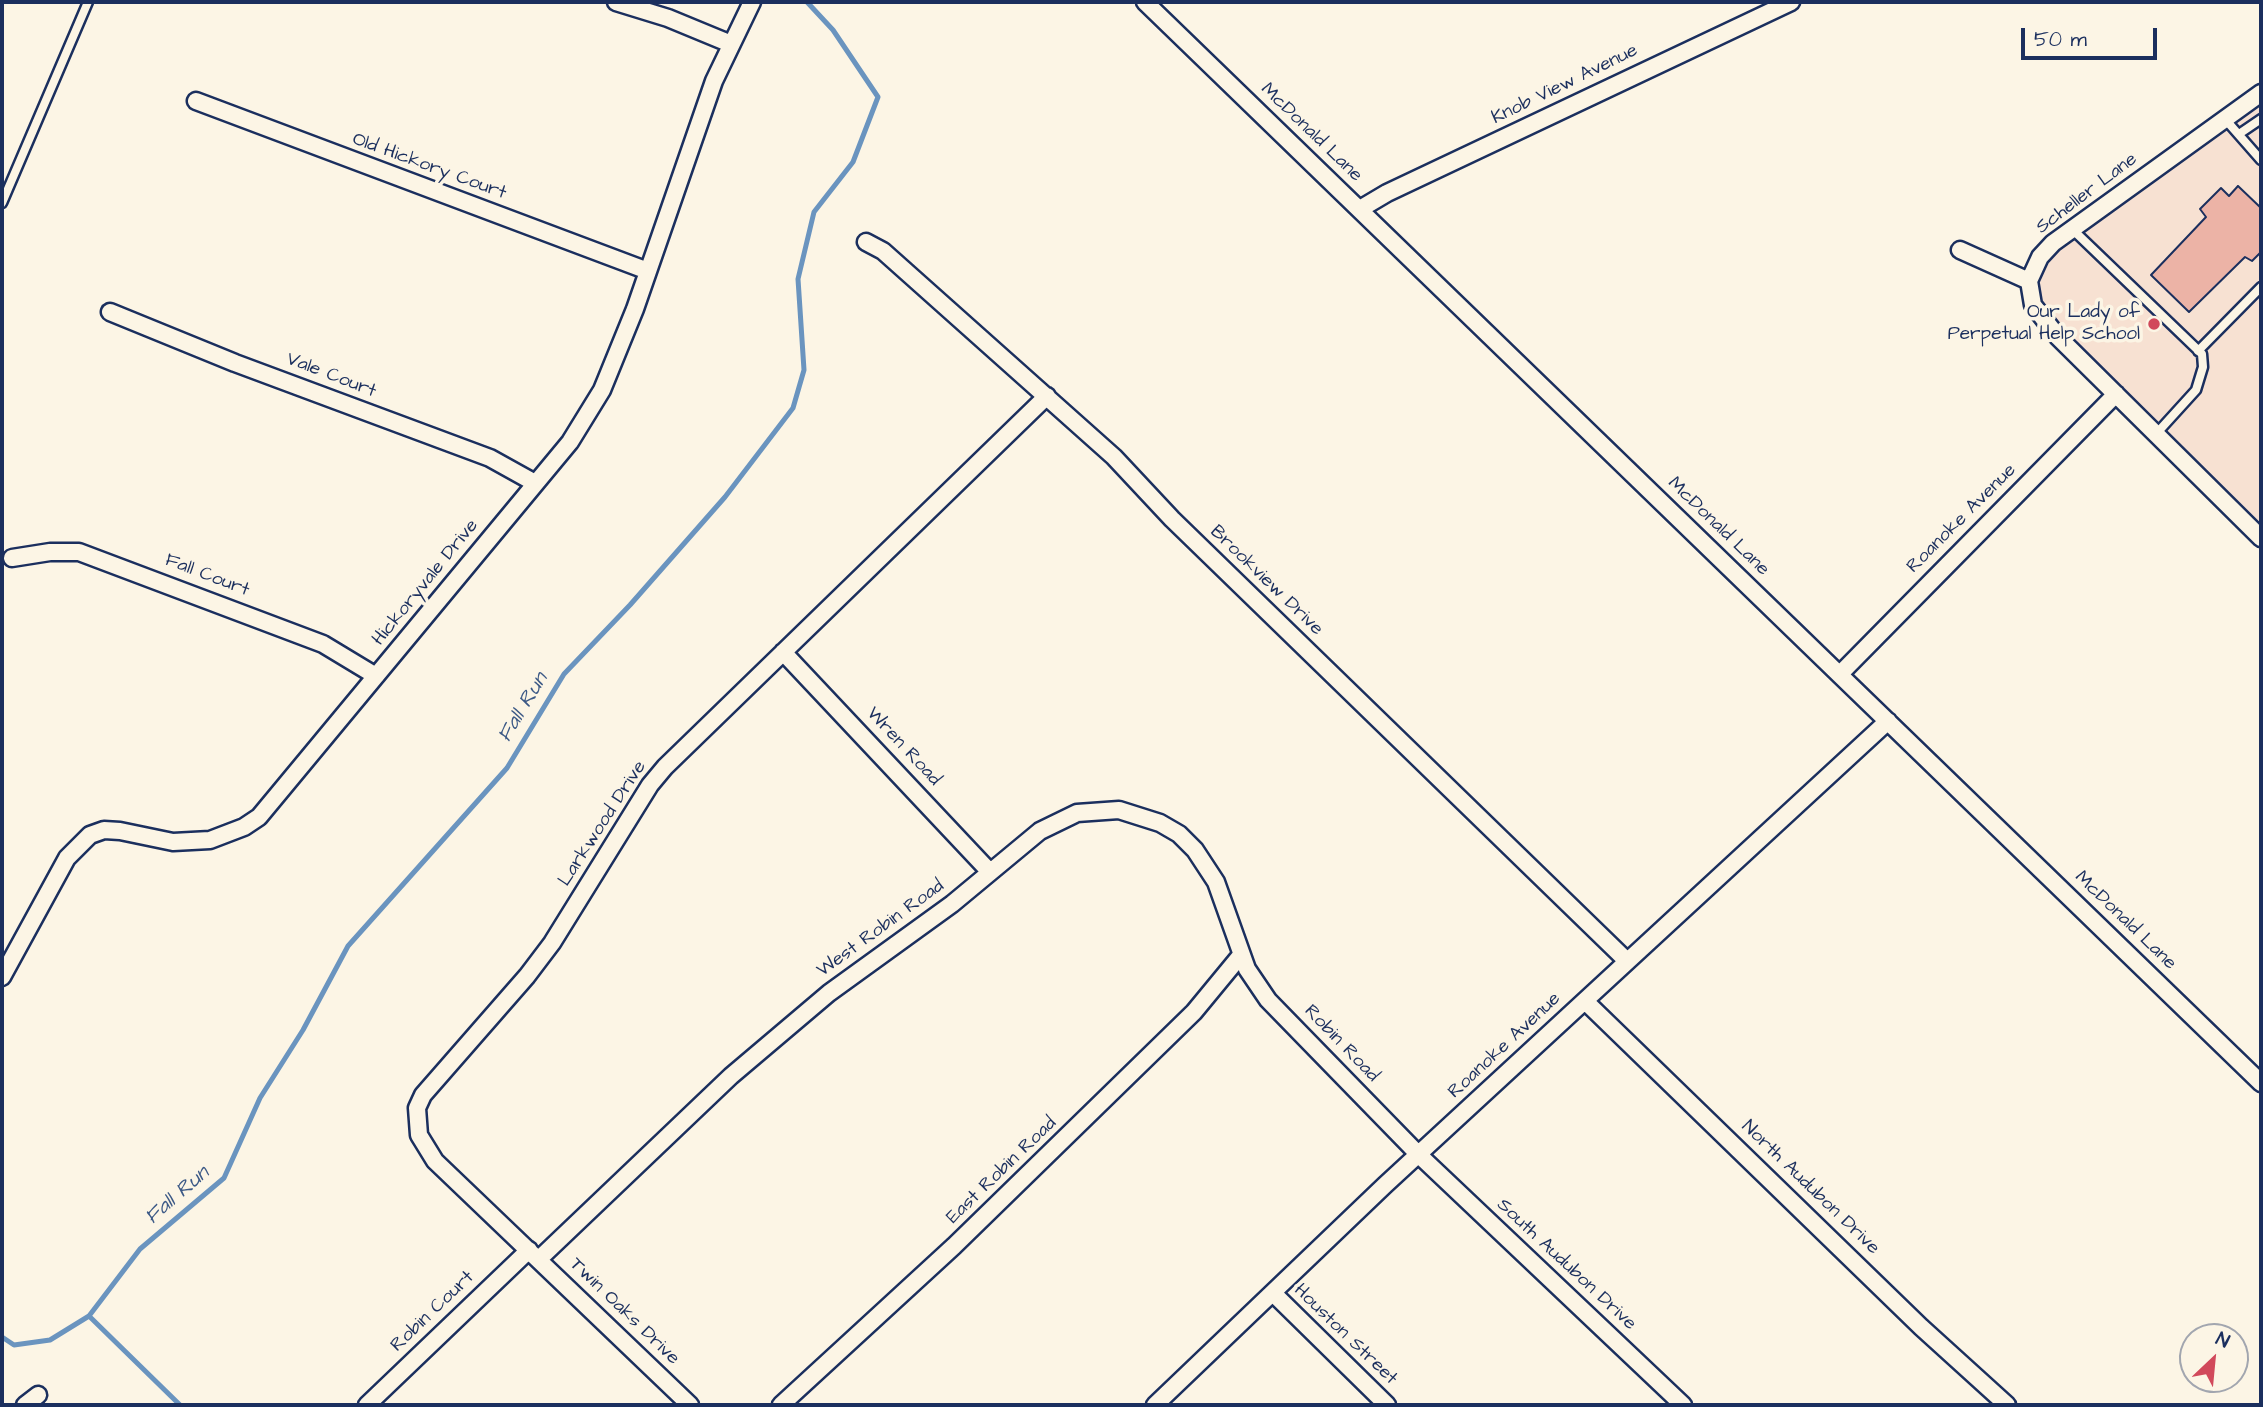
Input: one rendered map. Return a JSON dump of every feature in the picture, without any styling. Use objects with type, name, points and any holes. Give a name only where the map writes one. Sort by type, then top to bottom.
[{"type":"street","points":[[615,2],[668,18],[730,44]]},
{"type":"street","name":"Hickoryvale Drive","points":[[2,977],[78,844],[104,830],[173,842],[210,839],[243,827],[273,803],[535,483],[593,408],[648,271],[730,44],[752,2]]},
{"type":"street","name":"Knob View Avenue","points":[[1360,209],[1387,193],[1791,2]]},
{"type":"street","name":"McDonald Lane","points":[[1157,5],[1360,209],[2261,1083]]},
{"type":"street","name":"Scheller Lane","points":[[2029,281],[2040,257],[2072,229],[2261,93]]},
{"type":"street","name":"Old Hickory Court","points":[[196,101],[648,271]]},
{"type":"street","name":"Brookview Drive","points":[[866,243],[883,251],[1114,457],[1182,528],[1627,961]]},
{"type":"street","points":[[1960,250],[2029,281],[2033,305],[2043,321],[2261,538]]},
{"type":"street","name":"Vale Court","points":[[110,312],[235,363],[490,458],[535,483]]},
{"type":"street","name":"Roanoke Avenue","points":[[1840,674],[2116,394]]},
{"type":"street","name":"Larkwood Drive","points":[[534,1255],[430,1155],[419,1135],[417,1108],[423,1095],[527,976],[552,943],[650,785],[1047,396]]},
{"type":"street","name":"Fall Court","points":[[12,558],[50,552],[79,552],[323,644],[376,676]]},
{"type":"street","name":"Wren Road","points":[[783,652],[990,872]]},
{"type":"street","name":"Roanoke Avenue","points":[[1154,1405],[1627,961],[1888,721]]},
{"type":"street","name":"West Robin Road","points":[[534,1255],[789,1024],[923,927],[1057,820],[1097,810],[1140,814],[1179,834],[1195,849],[1216,882],[1241,955]]},
{"type":"street","name":"Robin Road","points":[[1241,955],[1268,1000],[1419,1155]]},
{"type":"street","name":"East Robin Road","points":[[781,1405],[954,1246],[1194,1012],[1241,955]]},
{"type":"street","name":"North Audubon Drive","points":[[1585,1001],[1921,1327],[2007,1405]]},
{"type":"street","name":"South Audubon Drive","points":[[1419,1155],[1683,1405]]},
{"type":"street","name":"Robin Court","points":[[367,1405],[534,1255]]},
{"type":"street","name":"Twin Oaks Drive","points":[[534,1255],[690,1405]]},
{"type":"street","name":"Houston Street","points":[[1274,1294],[1387,1405]]},
{"type":"lane","points":[[2,203],[88,2]]},
{"type":"lane","points":[[2225,119],[2261,160]]},
{"type":"lane","points":[[2239,134],[2261,119]]},
{"type":"lane","points":[[2072,229],[2199,351],[2204,360],[2196,390],[2155,434]]},
{"type":"lane","points":[[2199,351],[2261,287]]},
{"type":"shaded area","name":"Our Lady of Perpetual Help School","points":[[2261,93],[2261,538],[2037,311],[2031,272],[2040,257]]},
{"type":"building","points":[[2238,186],[2261,208],[2261,252],[2252,261],[2245,257],[2189,312],[2151,275],[2206,217],[2200,209],[2221,188],[2229,196]]},
{"type":"waterway","name":"Fall Run","points":[[2,1337],[14,1345],[50,1340],[89,1316],[140,1249],[224,1178],[260,1098],[303,1030],[348,946],[507,768],[564,674],[630,605],[725,497],[793,408],[804,370],[798,279],[814,212],[853,162],[878,97],[833,30],[807,2]]},
{"type":"waterway","points":[[89,1316],[180,1405]]},
{"type":"place","name":"Our Lady of Perpetual Help School","points":[[2154,324]]}]
